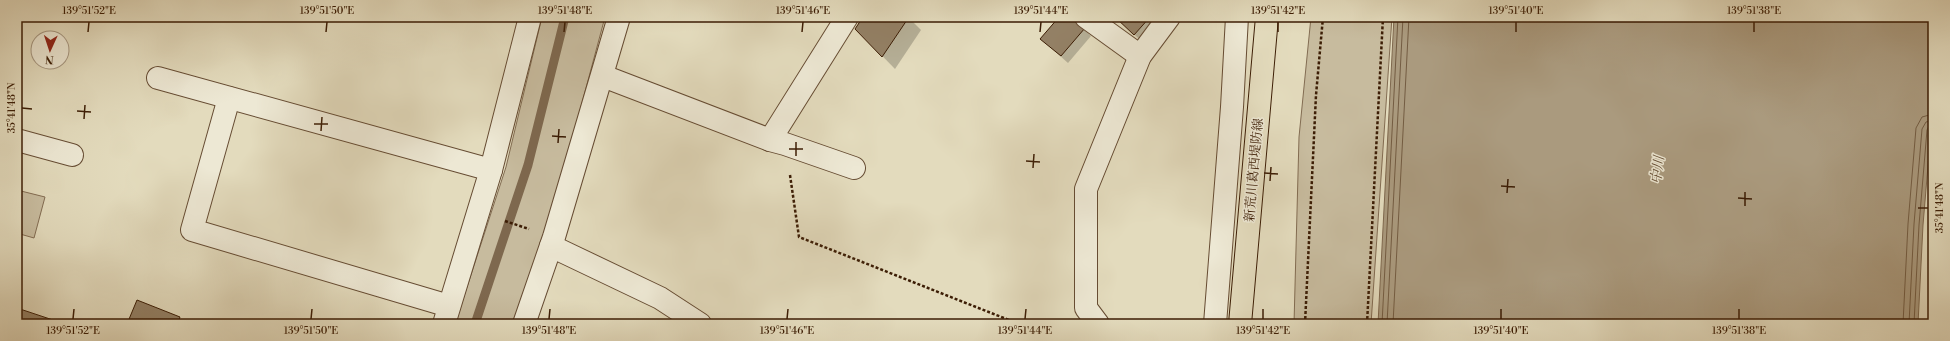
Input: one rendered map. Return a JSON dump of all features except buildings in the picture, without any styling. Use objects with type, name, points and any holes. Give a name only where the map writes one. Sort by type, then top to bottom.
[{"type":"main road","name":"新荒川葛西堤防線","points":[[1240,324],[1267,17]]},
{"type":"street","points":[[229,98],[192,230],[446,315],[491,170],[530,17]]},
{"type":"street","points":[[524,324],[552,242],[603,76],[619,17]]},
{"type":"street","points":[[778,142],[847,17]]},
{"type":"street","points":[[1086,17],[1140,56]]},
{"type":"street","points":[[1098,324],[1086,308],[1086,190],[1140,56],[1169,17]]},
{"type":"street","points":[[1215,324],[1232,107],[1237,17]]},
{"type":"street","points":[[603,76],[778,142],[854,168]]},
{"type":"street","points":[[158,78],[491,170]]},
{"type":"street","points":[[17,140],[72,155]]},
{"type":"street","points":[[552,242],[660,298],[700,324]]},
{"type":"path","points":[[1305,324],[1316,96],[1323,17]]},
{"type":"path","points":[[1367,324],[1383,17]]},
{"type":"path","points":[[778,142],[799,237],[1019,324]]},
{"type":"path","points":[[478,212],[552,242]]},
{"type":"shaded area","points":[[542,17],[605,17],[548,230],[515,324],[455,324],[506,167]]},
{"type":"shaded area","points":[[1311,17],[1392,17],[1371,324],[1294,324],[1299,137]]},
{"type":"shaded area","points":[[17,190],[45,197],[34,238],[20,234],[17,244]]},
{"type":"water","name":"中川","points":[[1394,17],[1933,17],[1933,106],[1923,225],[1918,324],[1378,324]]},
{"type":"waterway","points":[[475,324],[528,165],[565,17]]}]
